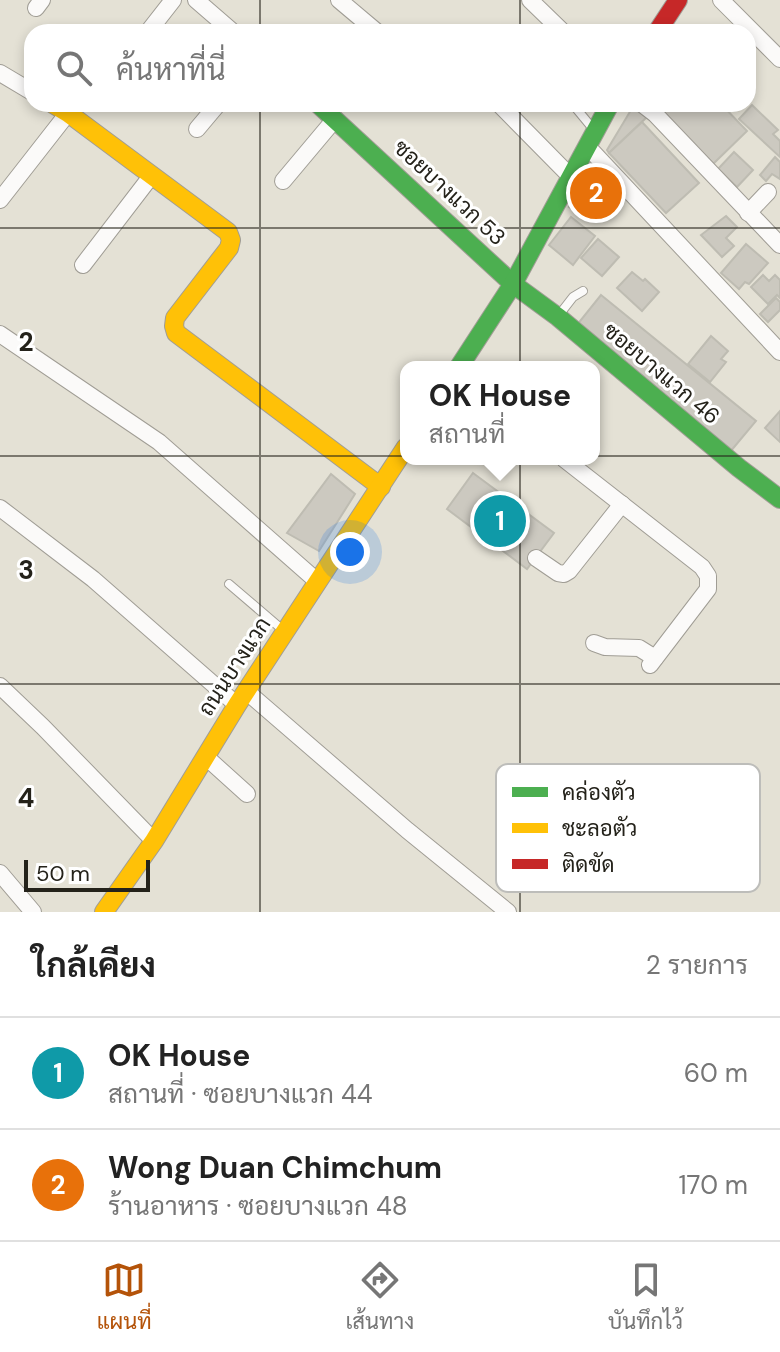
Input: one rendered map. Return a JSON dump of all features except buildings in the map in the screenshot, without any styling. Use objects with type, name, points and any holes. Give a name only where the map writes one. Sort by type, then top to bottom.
[{"type":"street","points":[[154,24],[173,0]]},
{"type":"street","points":[[196,0],[224,24]]},
{"type":"street","points":[[339,0],[368,24]]},
{"type":"street","points":[[530,0],[555,24]]},
{"type":"street","points":[[662,24],[678,0]]},
{"type":"street","points":[[721,0],[745,24]]},
{"type":"street","points":[[756,35],[780,59]]},
{"type":"street","points":[[0,73],[24,87]]},
{"type":"street","points":[[0,200],[57,112]]},
{"type":"street","points":[[65,112],[228,232],[231,240],[229,248],[175,318],[176,333],[381,487]]},
{"type":"street","points":[[197,129],[211,112]]},
{"type":"street","name":"ซอยบางแวก 53","points":[[327,112],[513,284]]},
{"type":"street","points":[[507,112],[570,176]]},
{"type":"street","points":[[463,361],[513,284],[605,112]]},
{"type":"street","points":[[652,112],[780,245]]},
{"type":"street","points":[[283,181],[335,119]]},
{"type":"street","points":[[590,138],[780,352]]},
{"type":"street","points":[[83,265],[152,175]]},
{"type":"street","points":[[748,213],[768,192]]},
{"type":"street","name":"ซอยบางแวก 46","points":[[513,284],[558,317],[780,499]]},
{"type":"street","points":[[0,334],[159,442],[318,582]]},
{"type":"street","name":"ถนนบางแวก","points":[[104,912],[154,841],[241,698],[400,457]]},
{"type":"street","points":[[572,465],[702,567],[708,576],[708,589],[652,662],[639,648],[605,647],[594,643]]},
{"type":"street","points":[[536,558],[558,573],[569,571],[622,504]]},
{"type":"street","points":[[0,508],[508,912]]},
{"type":"street","points":[[0,686],[154,841]]},
{"type":"street","points":[[206,757],[247,794]]},
{"type":"street","points":[[0,873],[33,912]]},
{"type":"lane","points":[[577,112],[590,138]]},
{"type":"lane","points":[[558,317],[573,297],[583,291]]},
{"type":"lane","points":[[229,584],[285,631]]},
{"type":"traffic: fast","points":[[327,112],[513,284],[558,317],[780,499]]},
{"type":"traffic: fast","points":[[463,361],[513,284],[606,112]]},
{"type":"traffic: slow","points":[[66,112],[228,232],[231,240],[229,248],[175,318],[176,333],[381,487]]},
{"type":"traffic: slow","points":[[104,912],[154,841],[237,705],[400,456]]},
{"type":"traffic: jam","points":[[662,24],[678,0]]},
{"type":"place","name":"Wong Duan Chimchum","points":[[596,193]]},
{"type":"place","name":"OK House","points":[[500,521]]}]
